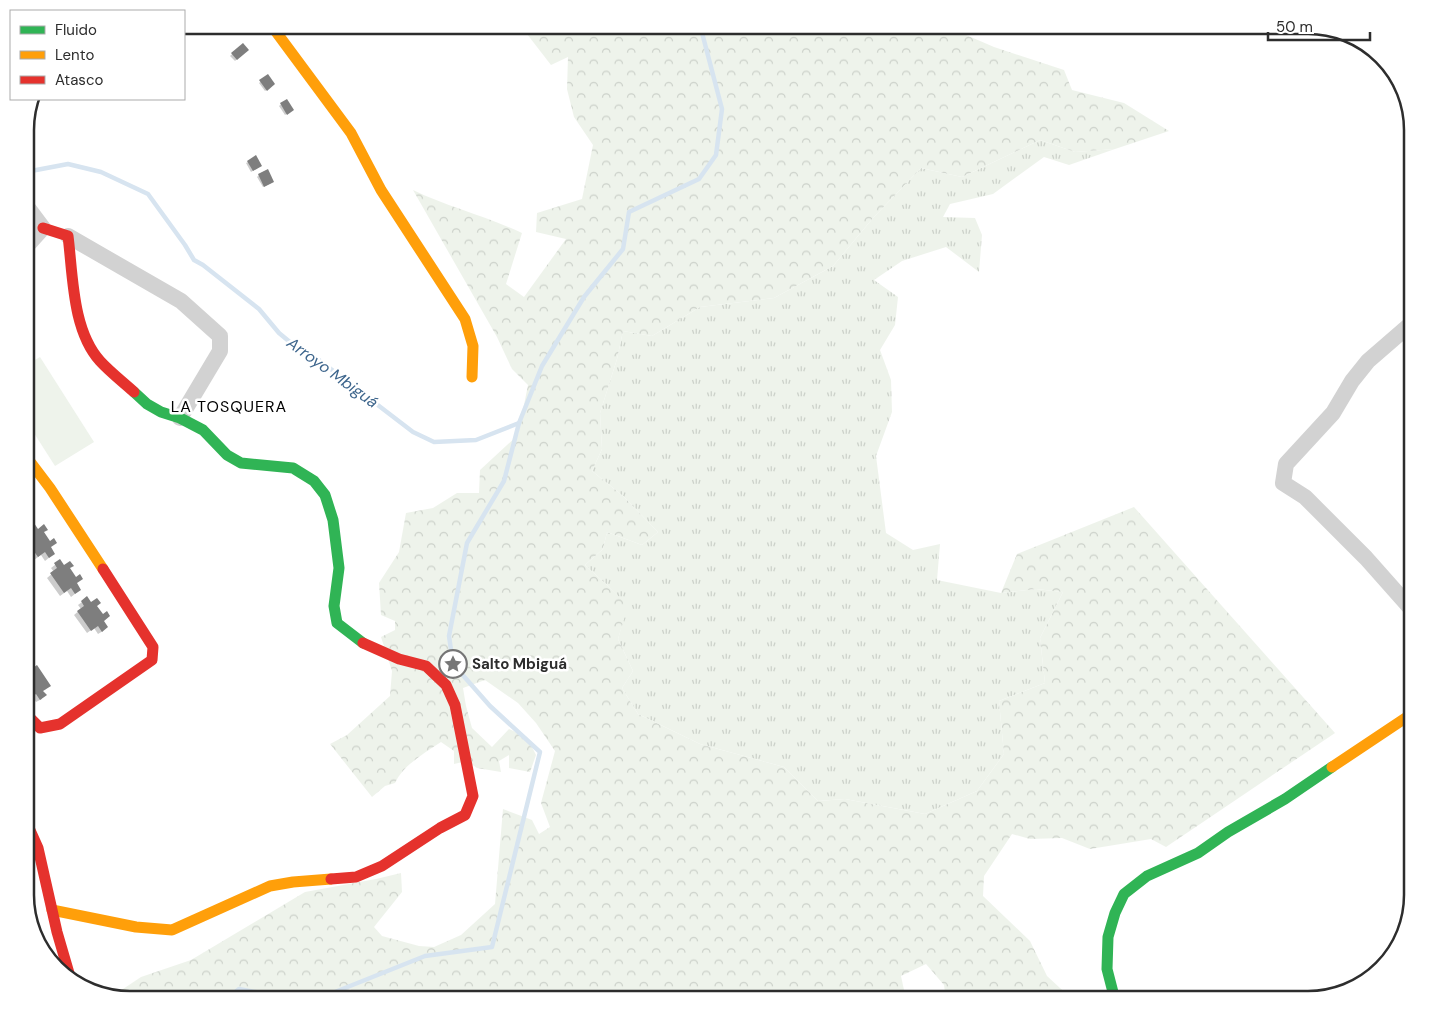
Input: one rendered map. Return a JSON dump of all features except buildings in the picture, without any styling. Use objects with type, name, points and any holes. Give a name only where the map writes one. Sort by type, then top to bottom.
[{"type":"street","points":[[278,34],[351,133],[381,190],[465,319],[473,346],[472,377]]},
{"type":"street","points":[[34,216],[43,228],[68,236],[181,301],[220,336],[220,351],[180,418]]},
{"type":"street","points":[[34,238],[43,228]]},
{"type":"street","points":[[52,910],[136,927],[172,930],[270,886],[293,882],[356,877],[382,866],[440,828],[465,815],[473,796],[455,705],[446,685],[426,666],[399,659],[366,645],[337,623],[334,606],[339,568],[333,520],[325,495],[314,481],[293,468],[241,462],[227,456],[204,430],[147,404],[99,360],[84,337],[78,315],[68,236]]},
{"type":"street","points":[[1404,330],[1368,361],[1352,381],[1333,413],[1286,464],[1284,482],[1305,497],[1371,564],[1404,601]]},
{"type":"street","points":[[34,468],[50,488],[146,634],[152,647],[152,660],[60,724],[40,728],[34,722]]},
{"type":"street","points":[[1113,991],[1107,969],[1108,937],[1115,913],[1124,894],[1147,876],[1198,853],[1228,832],[1286,799],[1404,719]]},
{"type":"street","points":[[34,839],[38,848],[68,968]]},
{"type":"green space","points":[[527,34],[964,34],[994,47],[1064,70],[1072,90],[1124,103],[1169,131],[1115,149],[1075,152],[1040,140],[962,177],[921,168],[873,218],[833,266],[774,298],[700,307],[652,336],[623,331],[617,359],[600,413],[602,449],[592,471],[623,496],[658,532],[642,545],[607,532],[603,549],[585,565],[628,606],[618,639],[633,671],[622,688],[638,714],[700,744],[784,767],[818,801],[845,799],[925,814],[977,791],[1004,754],[999,701],[1045,683],[1040,638],[1063,592],[1036,589],[1001,593],[1017,554],[1134,507],[1335,733],[1166,847],[1151,839],[1090,849],[1062,838],[1030,839],[1012,834],[984,876],[983,896],[1030,941],[1047,976],[1063,991],[945,991],[944,985],[926,964],[901,976],[904,990],[898,991],[353,991],[350,989],[348,991],[121,990],[141,977],[191,960],[305,892],[401,873],[402,892],[374,927],[382,936],[419,946],[434,947],[461,935],[495,904],[503,809],[532,820],[539,834],[550,827],[541,803],[555,751],[536,723],[518,703],[485,680],[463,688],[472,728],[492,747],[509,729],[527,737],[536,755],[530,772],[509,768],[509,755],[499,761],[501,772],[477,768],[467,761],[454,764],[454,751],[441,742],[409,765],[395,783],[385,786],[372,797],[330,744],[347,735],[390,696],[392,671],[381,637],[395,630],[395,621],[381,615],[379,583],[399,552],[406,513],[433,508],[457,493],[479,493],[480,470],[518,435],[528,385],[512,369],[497,337],[413,190],[522,233],[506,284],[524,297],[566,239],[536,232],[537,213],[582,199],[593,145],[574,117],[567,89],[568,57],[551,65]]},
{"type":"green space","points":[[1040,140],[1075,152],[1115,149],[1069,165],[1044,157],[993,194],[950,204],[943,217],[975,218],[982,235],[979,272],[946,247],[902,261],[874,280],[898,297],[895,325],[880,350],[891,380],[892,412],[876,456],[886,533],[913,550],[940,544],[937,580],[1001,593],[1036,589],[1063,592],[1040,638],[1045,683],[999,701],[1004,754],[977,791],[925,814],[845,799],[818,801],[784,767],[700,744],[638,714],[622,688],[633,671],[618,639],[627,606],[585,565],[603,549],[607,532],[642,545],[658,532],[623,496],[592,471],[602,449],[600,413],[617,359],[623,331],[652,336],[700,307],[774,298],[833,266],[873,218],[921,168],[962,177]]},
{"type":"green space","points":[[40,357],[94,442],[55,466],[34,433],[34,361]]},
{"type":"waterway","points":[[338,991],[425,956],[492,947],[540,752],[490,706],[453,664],[449,636],[467,543],[504,481],[519,423],[542,366],[584,297],[623,249],[629,212],[699,179],[716,155],[722,109],[702,34]]},
{"type":"waterway","name":"Arroyo Mbiguá","points":[[34,170],[68,164],[101,172],[148,194],[194,260],[259,309],[279,333],[308,357],[319,360],[413,432],[434,442],[476,440],[519,423]]},
{"type":"waterway","points":[[237,991],[239,989],[250,991]]},
{"type":"traffic: fast","points":[[134,392],[147,404],[161,412],[180,418],[203,430],[227,455],[241,463],[293,468],[314,481],[325,495],[333,520],[339,568],[334,606],[337,623],[363,643]]},
{"type":"traffic: fast","points":[[1113,991],[1107,969],[1108,937],[1115,913],[1124,894],[1147,876],[1198,853],[1228,832],[1285,799],[1332,767]]},
{"type":"traffic: slow","points":[[278,34],[351,133],[381,190],[465,319],[473,346],[472,377]]},
{"type":"traffic: slow","points":[[34,467],[103,569]]},
{"type":"traffic: slow","points":[[1332,767],[1404,719]]},
{"type":"traffic: slow","points":[[52,910],[136,927],[172,930],[270,886],[331,879]]},
{"type":"traffic: jam","points":[[43,228],[68,236],[75,302],[84,334],[100,361],[134,392]]},
{"type":"traffic: jam","points":[[34,722],[40,728],[60,724],[152,660],[153,647],[103,569]]},
{"type":"traffic: jam","points":[[331,879],[356,877],[382,866],[440,828],[465,815],[473,796],[455,705],[446,685],[426,666],[399,659],[363,643]]},
{"type":"traffic: jam","points":[[34,839],[38,848],[57,932],[67,968]]},
{"type":"place","name":"Salto Mbiguá","points":[[453,664]]},
{"type":"district","name":"LA TOSQUERA","points":[[229,406]]}]
